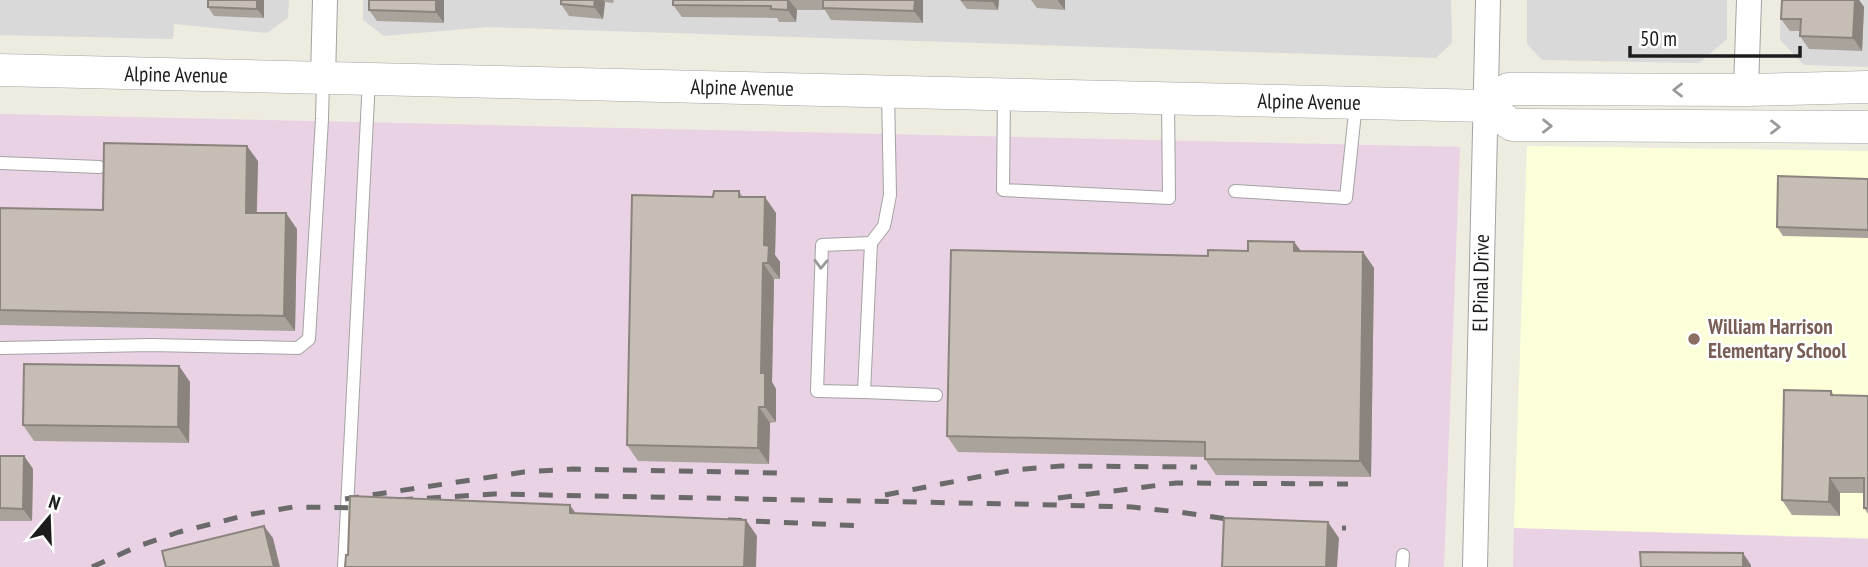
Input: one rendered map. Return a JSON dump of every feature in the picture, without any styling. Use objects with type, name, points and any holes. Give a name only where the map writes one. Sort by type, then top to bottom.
[{"type":"street","points":[[323,78],[325,0]]},
{"type":"street","name":"El Pinal Drive","points":[[1475,567],[1488,0]]},
{"type":"street","points":[[1746,90],[1749,0]]},
{"type":"street","name":"Alpine Avenue","points":[[0,70],[1485,106]]},
{"type":"street","points":[[1868,87],[1746,90],[1508,89],[1485,106],[1512,125],[1868,127]]},
{"type":"lane","points":[[0,348],[152,345],[298,348],[309,339],[323,119],[323,78]]},
{"type":"lane","points":[[344,567],[369,79]]},
{"type":"lane","points":[[864,392],[870,243],[884,226],[890,195],[888,92]]},
{"type":"lane","points":[[1004,94],[1003,190],[1169,198],[1168,99]]},
{"type":"lane","points":[[1235,191],[1346,198],[1356,103]]},
{"type":"lane","points":[[0,163],[99,167]]},
{"type":"lane","points":[[870,243],[822,245],[817,391],[936,395]]},
{"type":"shaded area","points":[[0,0],[289,0],[288,18],[267,33],[174,24],[173,39],[0,35]]},
{"type":"shaded area","points":[[363,0],[1451,0],[1452,43],[1436,58],[488,27],[384,36],[363,20]]},
{"type":"shaded area","points":[[1527,0],[1727,0],[1727,39],[1699,63],[1542,60],[1527,44]]},
{"type":"shaded area","points":[[1781,0],[1868,0],[1868,67],[1804,65],[1780,40]]},
{"type":"shaded area","points":[[0,114],[1460,147],[1444,567],[0,567]]},
{"type":"shaded area","name":"William Harrison Elementary School","points":[[1527,146],[1868,151],[1868,538],[1514,528]]},
{"type":"shaded area","points":[[1514,528],[1868,539],[1868,567],[1513,567]]},
{"type":"building","points":[[208,0],[257,0],[257,9],[208,7]]},
{"type":"building","points":[[369,0],[436,0],[436,12],[369,10]]},
{"type":"building","points":[[561,0],[595,0],[594,7],[561,4]]},
{"type":"building","points":[[673,0],[788,0],[788,10],[771,9],[771,6],[673,5]]},
{"type":"building","points":[[823,0],[915,0],[914,11],[823,8]]},
{"type":"building","points":[[1782,0],[1855,0],[1853,38],[1800,36],[1801,19],[1781,19]]},
{"type":"building","points":[[104,143],[247,146],[246,213],[286,213],[284,316],[0,310],[0,208],[103,210]]},
{"type":"building","points":[[1778,176],[1868,179],[1868,230],[1777,227]]},
{"type":"building","points":[[714,191],[739,191],[739,197],[765,197],[764,245],[769,246],[768,263],[763,263],[761,373],[765,373],[765,407],[759,407],[758,448],[627,445],[632,195],[713,197]]},
{"type":"building","points":[[1248,241],[1294,242],[1294,251],[1363,252],[1360,461],[1205,459],[1205,442],[947,436],[951,250],[1208,256],[1208,250],[1248,251]]},
{"type":"building","points":[[24,364],[179,366],[178,427],[23,425]]},
{"type":"building","points":[[1784,390],[1831,391],[1831,395],[1868,396],[1868,508],[1864,508],[1864,478],[1830,478],[1829,502],[1782,500]]},
{"type":"building","points":[[0,456],[24,456],[23,509],[0,508]]},
{"type":"building","points":[[350,496],[570,505],[570,513],[746,520],[744,567],[345,567],[348,555]]},
{"type":"building","points":[[1224,518],[1328,522],[1326,567],[1222,567]]},
{"type":"building","points":[[264,526],[274,567],[166,567],[162,551]]},
{"type":"building","points":[[1640,552],[1743,553],[1743,567],[1641,567]]},
{"type":"railway","points":[[885,495],[1013,470],[1061,466],[1197,467]]},
{"type":"railway","points":[[345,499],[524,472],[573,469],[782,473]]},
{"type":"railway","points":[[1058,498],[1176,483],[1348,484]]},
{"type":"railway","points":[[399,500],[494,494],[1016,504],[1132,507],[1241,521]]},
{"type":"railway","points":[[92,567],[136,547],[179,532],[247,515],[293,507],[368,508]]},
{"type":"railway","points":[[728,520],[865,526]]},
{"type":"railway","points":[[1314,529],[1346,528]]},
{"type":"place","name":"William Harrison Elementary School","points":[[1694,339]]}]
